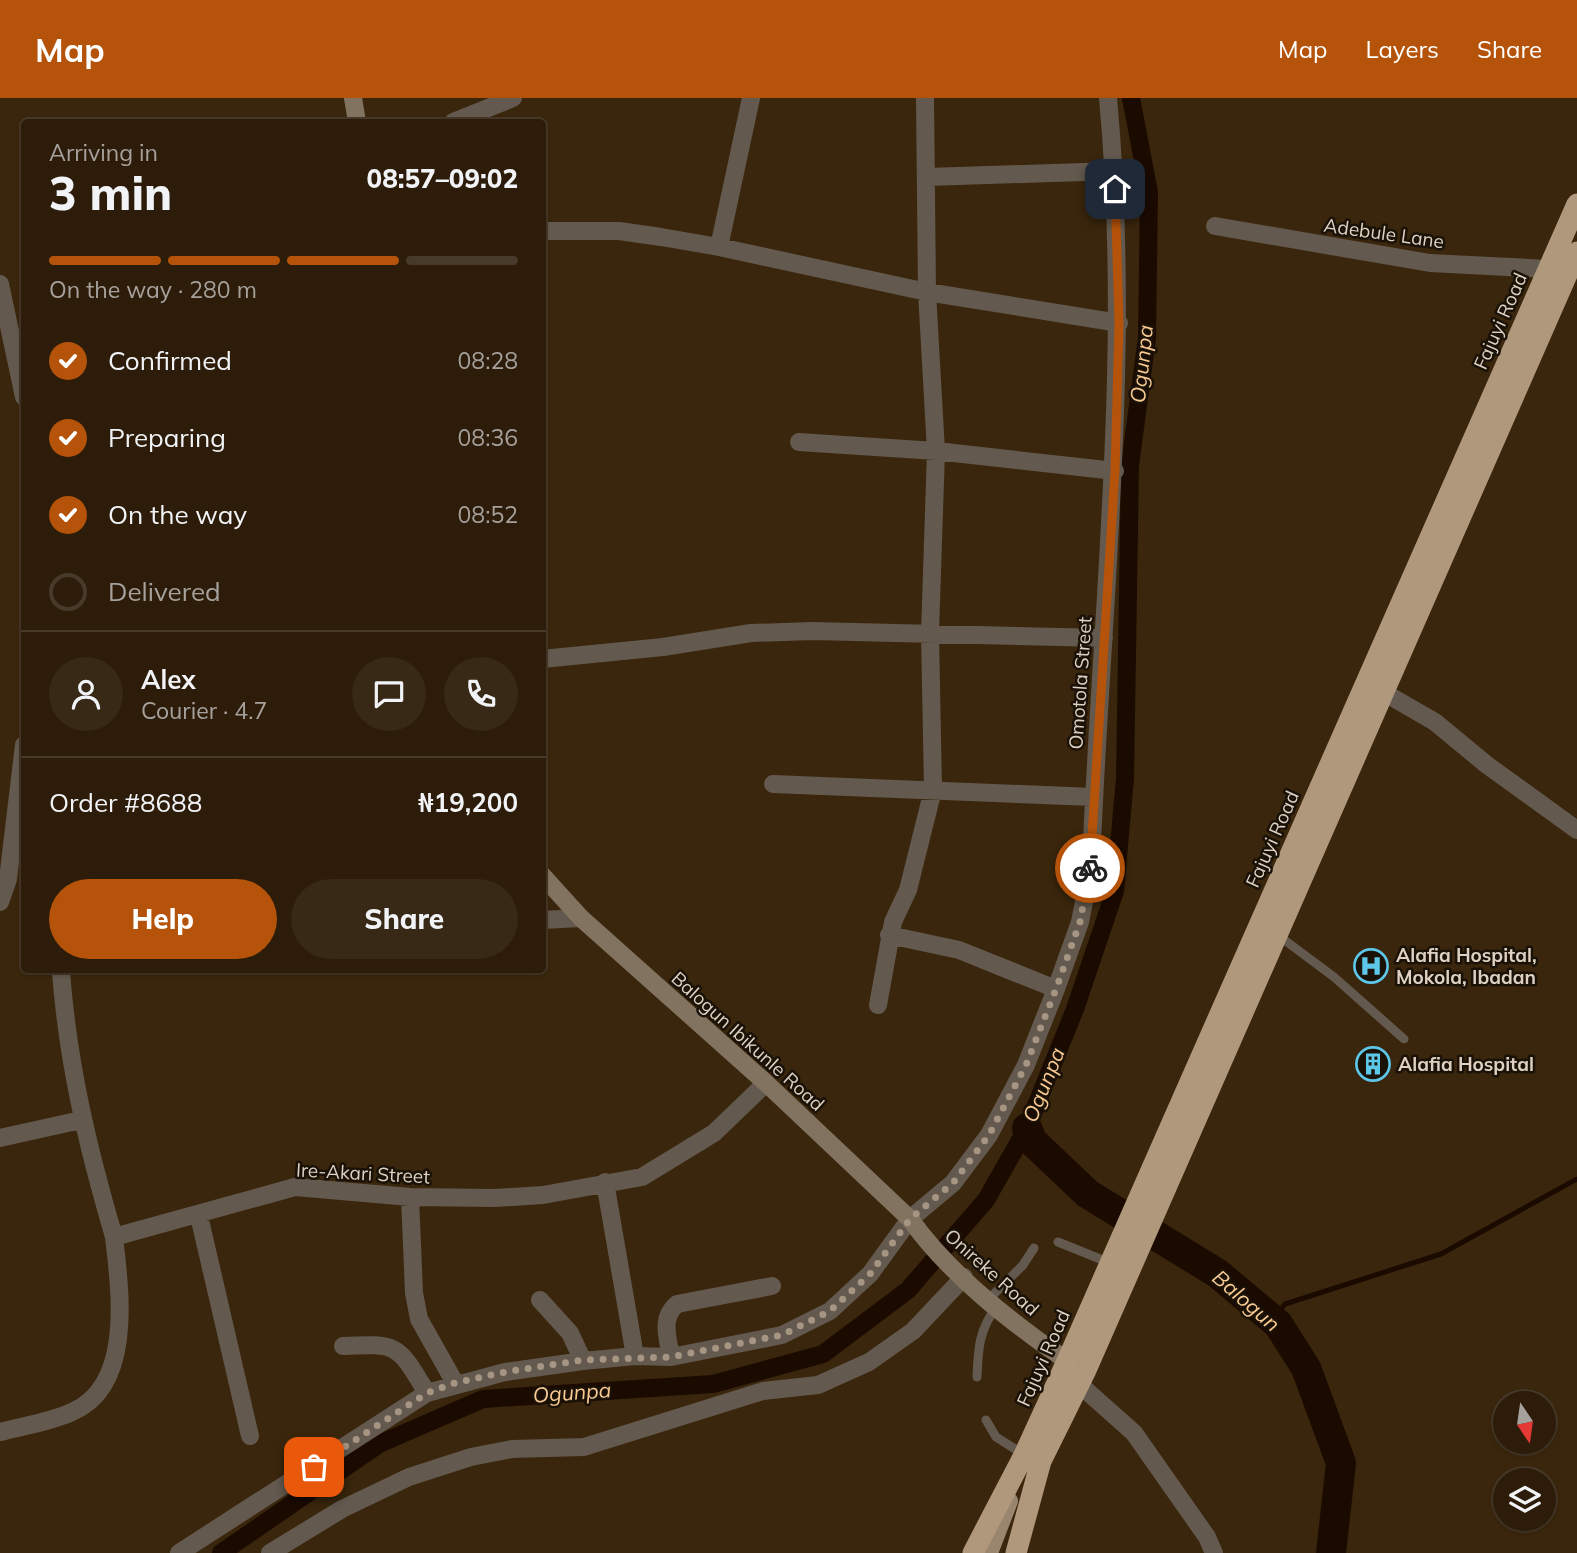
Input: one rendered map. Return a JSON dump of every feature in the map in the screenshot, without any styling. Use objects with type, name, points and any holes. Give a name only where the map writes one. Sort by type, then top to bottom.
[{"type":"highway","name":"Fajuyi Road","points":[[1033,1458],[1079,1384],[1138,1225],[1269,928],[1577,204]]},
{"type":"highway","name":"Fajuyi Road","points":[[1269,928],[1383,692],[1577,253]]},
{"type":"highway","name":"Fajuyi Road","points":[[1033,1458],[1067,1361],[1110,1263],[1138,1225]]},
{"type":"highway","points":[[973,1553],[1033,1458]]},
{"type":"highway","points":[[1016,1553],[1033,1458]]},
{"type":"main road","name":"Fajuyi Road","points":[[1020,1494],[1033,1458]]},
{"type":"main road","points":[[989,1553],[1020,1494]]},
{"type":"main road","points":[[1005,1553],[1020,1494]]},
{"type":"street","points":[[353,98],[356,119]]},
{"type":"street","points":[[460,119],[513,98]]},
{"type":"street","points":[[719,247],[751,98]]},
{"type":"street","points":[[878,1005],[890,935],[908,890],[933,790],[930,633],[936,452],[927,292],[925,98]]},
{"type":"street","name":"Omotola Street","points":[[179,1553],[427,1393],[455,1383],[505,1372],[583,1360],[635,1356],[671,1357],[782,1335],[830,1311],[870,1274],[910,1219],[953,1183],[989,1135],[1026,1065],[1056,989],[1080,922],[1091,866],[1093,797],[1115,471],[1119,323],[1114,171],[1108,98]]},
{"type":"street","points":[[927,177],[1114,171]]},
{"type":"street","name":"Adebule Lane","points":[[1215,226],[1430,262],[1548,269]]},
{"type":"street","points":[[546,232],[619,231],[719,247],[927,292],[1119,323]]},
{"type":"street","points":[[1,293],[19,354]]},
{"type":"street","points":[[799,442],[936,452],[1115,471]]},
{"type":"street","points":[[546,659],[663,647],[751,633],[930,633],[1104,638]]},
{"type":"street","points":[[1383,692],[1435,722],[1487,765],[1577,830]]},
{"type":"street","points":[[0,902],[8,879],[8,824],[21,760]]},
{"type":"street","points":[[773,784],[1093,797]]},
{"type":"street","name":"Balogun Ibikunle Road","points":[[546,879],[581,918],[766,1083],[910,1219],[925,1239]]},
{"type":"street","points":[[546,920],[581,918]]},
{"type":"street","points":[[890,935],[959,950],[1056,989]]},
{"type":"street","points":[[0,1432],[73,1412],[97,1396],[111,1368],[119,1336],[120,1294],[114,1237],[81,1120],[65,1027],[61,973]]},
{"type":"street","name":"Ire-Akari Street","points":[[114,1237],[199,1216],[295,1187],[410,1197],[544,1195],[642,1177],[714,1133],[766,1083]]},
{"type":"street","points":[[0,1138],[81,1120]]},
{"type":"street","points":[[605,1182],[635,1356]]},
{"type":"street","points":[[410,1197],[414,1293],[419,1319],[455,1383]]},
{"type":"street","points":[[199,1216],[250,1436]]},
{"type":"street","name":"Onireke Road","points":[[925,1239],[1023,1330],[1067,1361]]},
{"type":"street","points":[[270,1553],[342,1509],[409,1477],[471,1457],[512,1449],[584,1447],[763,1391],[818,1385],[869,1362],[913,1331],[958,1271]]},
{"type":"street","points":[[671,1357],[665,1321],[667,1312],[677,1304],[772,1286]]},
{"type":"street","points":[[540,1300],[570,1333],[583,1360]]},
{"type":"street","points":[[343,1346],[384,1344],[397,1349],[427,1393]]},
{"type":"street","points":[[1079,1384],[1134,1433],[1207,1537],[1214,1553]]},
{"type":"lane","points":[[1269,928],[1334,976],[1405,1039]]},
{"type":"lane","points":[[1058,1242],[1110,1263]]},
{"type":"lane","points":[[977,1377],[978,1344],[993,1303],[1034,1248]]},
{"type":"lane","points":[[986,1420],[996,1437],[1033,1458]]},
{"type":"waterway","name":"Ogunpa","points":[[221,1553],[379,1444],[483,1399],[713,1384],[823,1354],[908,1290],[986,1200],[1027,1128],[1075,1009],[1115,891],[1125,778],[1130,465],[1147,338],[1149,192],[1131,98]]},
{"type":"waterway","name":"Balogun","points":[[1027,1128],[1032,1141],[1088,1194],[1217,1273],[1278,1324],[1306,1368],[1341,1463],[1331,1553]]},
{"type":"waterway","points":[[1273,1319],[1285,1304],[1441,1254],[1577,1179]]},
{"type":"way so far","points":[[314,1467],[427,1393],[455,1383],[583,1360],[635,1356],[671,1357],[782,1335],[830,1311],[870,1274],[910,1219],[953,1183],[989,1135],[1026,1065],[1056,989],[1080,922],[1090,868]]},
{"type":"place","name":"Alafia Hospital, Mokola, Ibadan","points":[[1371,966]]},
{"type":"place","name":"Alafia Hospital","points":[[1373,1064]]},
{"type":"route","points":[[1090,868],[1115,471],[1119,323],[1115,189]]}]
